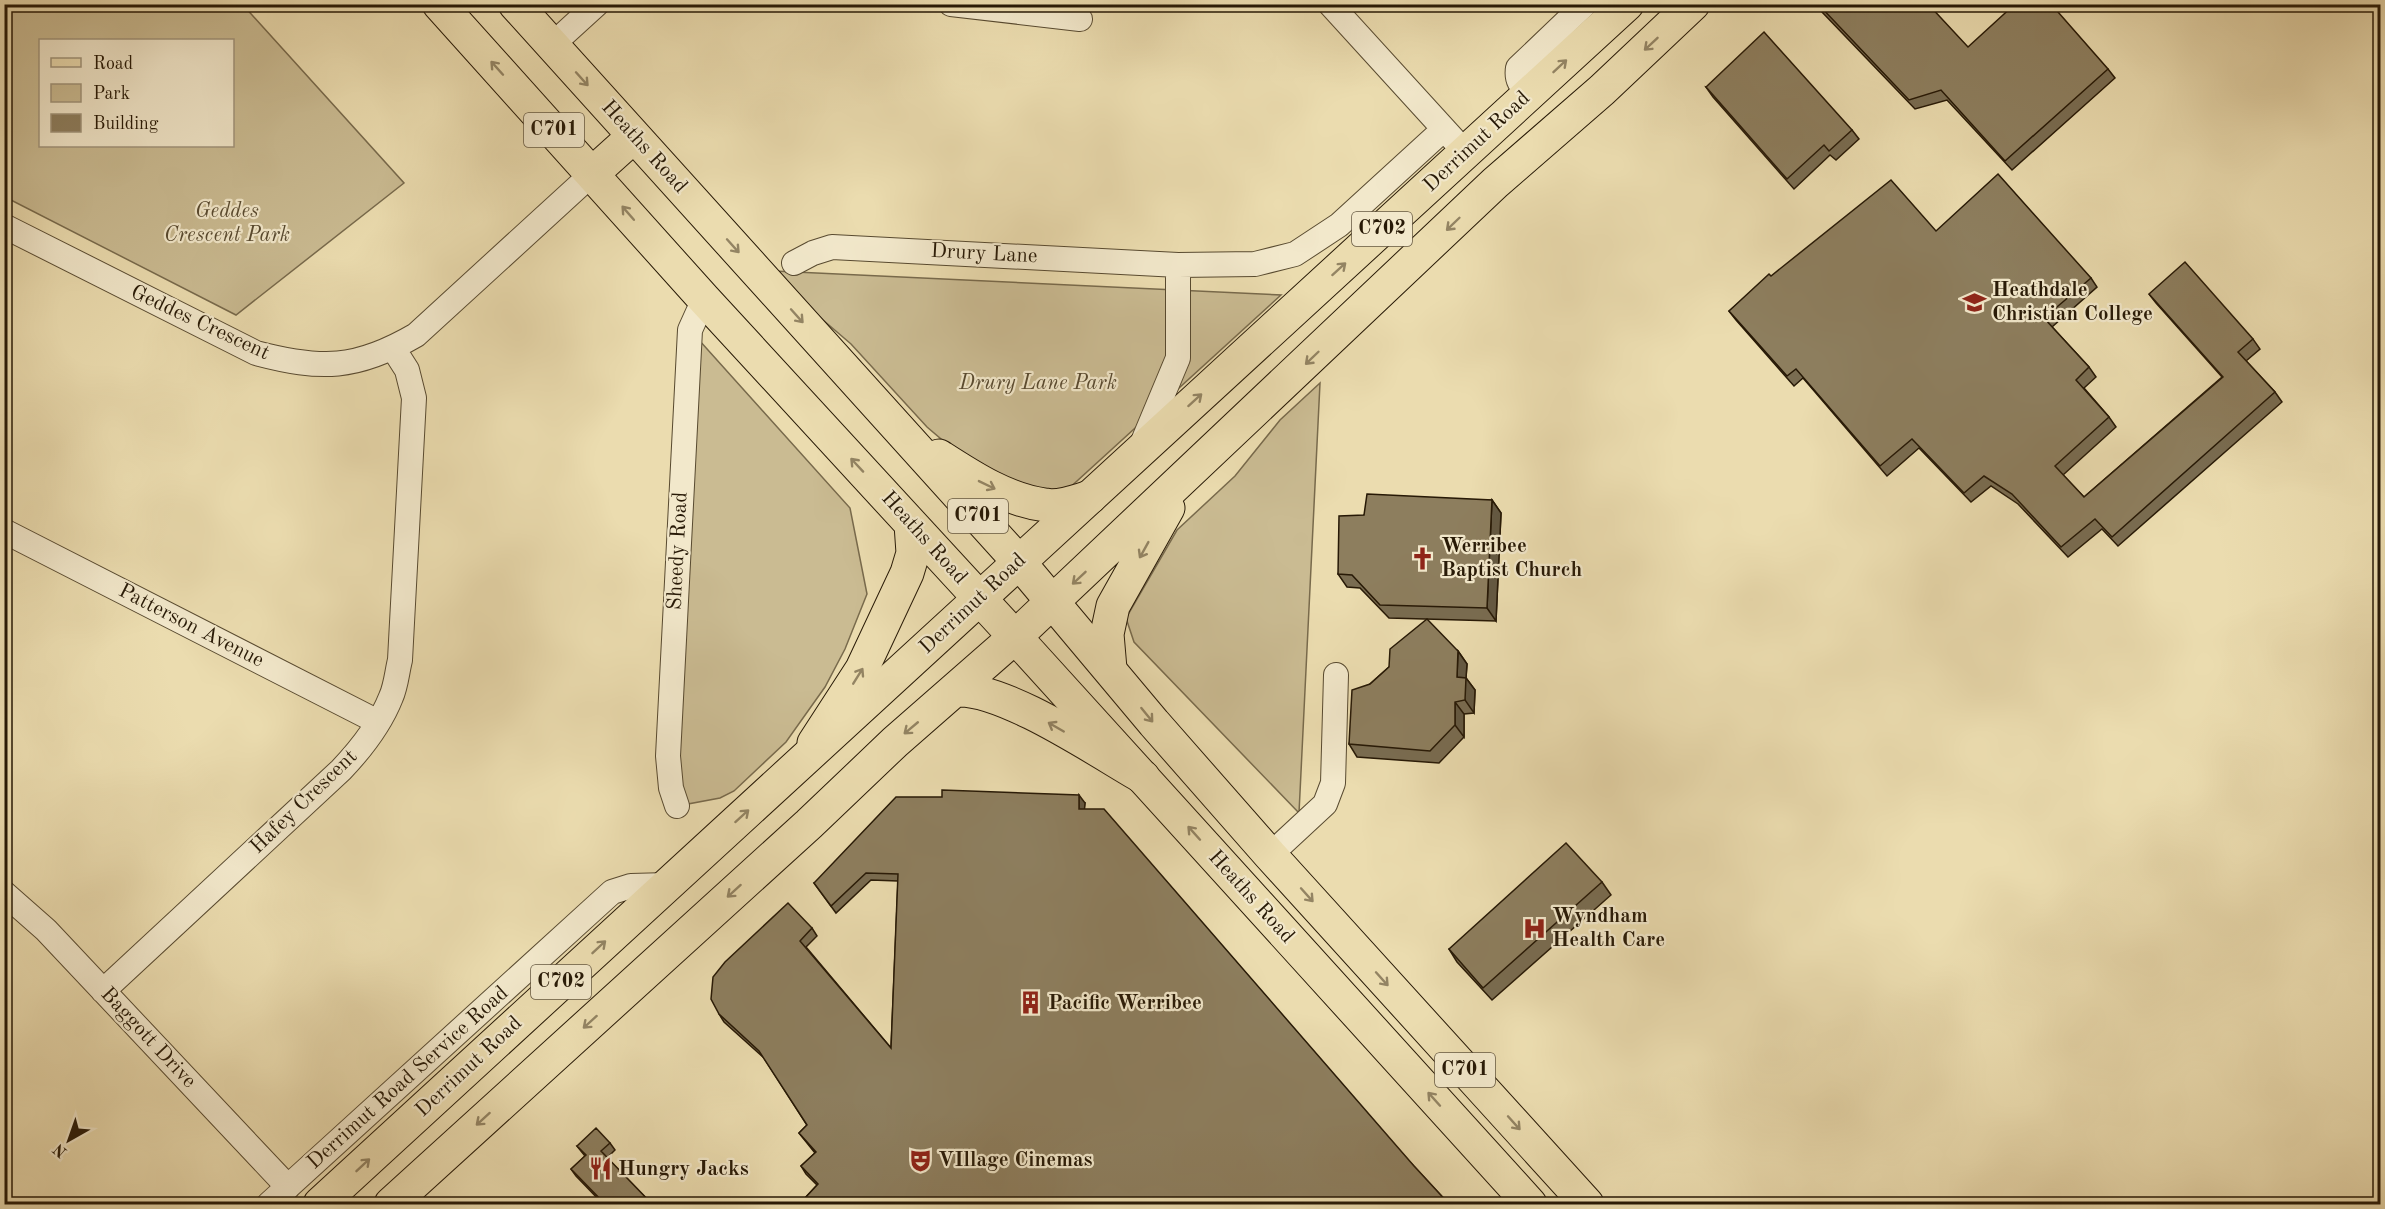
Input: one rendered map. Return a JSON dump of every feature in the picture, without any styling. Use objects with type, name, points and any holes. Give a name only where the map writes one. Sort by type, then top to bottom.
[{"type":"main road","name":"Heaths Road","points":[[439,4],[704,299],[1143,777],[1530,1204]]},
{"type":"main road","name":"Heaths Road","points":[[515,4],[1019,562],[1154,723],[1270,855],[1587,1204]]},
{"type":"main road","name":"Derrimut Road","points":[[320,1204],[1627,4]]},
{"type":"main road","name":"Derrimut Road","points":[[391,1204],[809,824],[894,742],[956,690],[1052,603],[1495,183],[1602,90],[1693,4]]},
{"type":"main road","points":[[1529,94],[1541,104],[1552,106],[1564,105],[1602,90]]},
{"type":"main road","points":[[593,173],[634,136]]},
{"type":"main road","points":[[1467,152],[1495,183]]},
{"type":"main road","points":[[902,432],[971,477],[1010,496],[1045,506],[1060,505],[1090,496]]},
{"type":"main road","points":[[1110,669],[1107,634],[1113,606],[1183,480]]},
{"type":"main road","points":[[803,760],[862,669],[907,573],[914,553],[911,524]]},
{"type":"main road","points":[[956,690],[969,689],[993,696],[1037,716],[1143,777]]},
{"type":"main road","points":[[1270,855],[1262,869],[1262,888],[1289,939]]},
{"type":"main road","points":[[414,1204],[442,1157]]},
{"type":"street","points":[[552,45],[597,4]]},
{"type":"street","points":[[951,4],[1080,19]]},
{"type":"street","points":[[1330,4],[1467,152]]},
{"type":"street","points":[[1529,94],[1520,85],[1517,77],[1518,68],[1585,4]]},
{"type":"street","name":"Drury Lane","points":[[794,263],[813,253],[832,247],[1178,265],[1255,264],[1295,254],[1339,225],[1444,129]]},
{"type":"street","name":"Geddes Crescent","points":[[4,226],[256,353],[295,363],[331,365],[352,362],[393,348],[416,335],[593,173]]},
{"type":"street","points":[[1137,454],[1178,358],[1178,265]]},
{"type":"street","name":"Sheedy Road","points":[[677,806],[671,788],[668,756],[690,330],[704,299]]},
{"type":"street","name":"Hafey Crescent","points":[[103,991],[341,770],[358,751],[378,722],[392,696],[400,660],[414,398],[407,370],[393,348]]},
{"type":"street","name":"Patterson Avenue","points":[[4,531],[378,722]]},
{"type":"street","points":[[1270,855],[1324,804],[1333,783],[1336,675]]},
{"type":"street","name":"Derrimut Road Service Road","points":[[269,1204],[612,892],[631,886],[667,885]]},
{"type":"street","name":"Baggott Drive","points":[[4,893],[46,930],[288,1187]]},
{"type":"green space","name":"Geddes Crescent Park","points":[[4,5],[243,5],[404,183],[236,315],[5,197]]},
{"type":"green space","name":"Drury Lane Park","points":[[774,271],[1281,295],[1066,491],[1037,494],[960,455],[927,427],[851,344],[795,296]]},
{"type":"green space","points":[[690,330],[850,508],[867,594],[845,649],[825,687],[786,742],[734,791],[720,798],[677,806]]},
{"type":"green space","points":[[1320,383],[1299,813],[1134,642],[1126,618],[1177,530],[1235,476],[1280,420]]},
{"type":"building","points":[[1818,4],[1928,4],[1968,47],[2015,4],[2051,4],[2108,69],[2005,161],[1941,90],[1909,100]]},
{"type":"building","points":[[1764,32],[1852,130],[1829,151],[1824,145],[1787,179],[1706,87]]},
{"type":"building","points":[[1998,174],[2091,278],[2044,318],[2089,367],[2076,380],[2109,417],[2055,466],[2084,497],[2223,377],[2149,294],[2185,262],[2253,339],[2238,352],[2275,392],[2112,537],[2095,519],[2061,547],[2012,494],[1984,476],[1964,493],[1912,439],[1880,466],[1796,369],[1787,376],[1729,311],[1769,274],[1771,276],[1891,180],[1936,231]]},
{"type":"building","name":"Werribee Baptist Church","points":[[1367,494],[1492,500],[1487,608],[1380,605],[1352,575],[1338,574],[1339,516],[1364,515]]},
{"type":"building","points":[[1427,619],[1458,651],[1457,677],[1466,678],[1465,700],[1455,702],[1455,725],[1430,751],[1349,744],[1352,690],[1370,684],[1389,667],[1390,649]]},
{"type":"building","name":"Pacific Werribee","points":[[942,790],[1079,795],[1079,809],[1104,809],[1449,1204],[811,1204],[805,1198],[818,1184],[801,1166],[816,1152],[799,1133],[807,1125],[759,1051],[719,1014],[711,999],[713,977],[725,962],[788,903],[812,928],[800,941],[891,1048],[898,874],[866,873],[831,906],[814,883],[896,797],[942,797]]},
{"type":"building","name":"Wyndham Health Care","points":[[1566,843],[1602,882],[1483,988],[1449,949]]},
{"type":"building","name":"Hungry Jacks","points":[[596,1128],[610,1143],[601,1151],[652,1204],[600,1204],[603,1202],[571,1169],[586,1155],[577,1146]]},
{"type":"place","name":"Heathdale Christian College","points":[[1974,302]]},
{"type":"place","name":"Werribee Baptist Church","points":[[1423,558]]},
{"type":"place","name":"Wyndham Health Care","points":[[1534,928]]},
{"type":"place","name":"Pacific Werribee","points":[[1030,1003]]},
{"type":"place","name":"VIllage Cinemas","points":[[920,1160]]},
{"type":"place","name":"Hungry Jacks","points":[[600,1169]]}]
